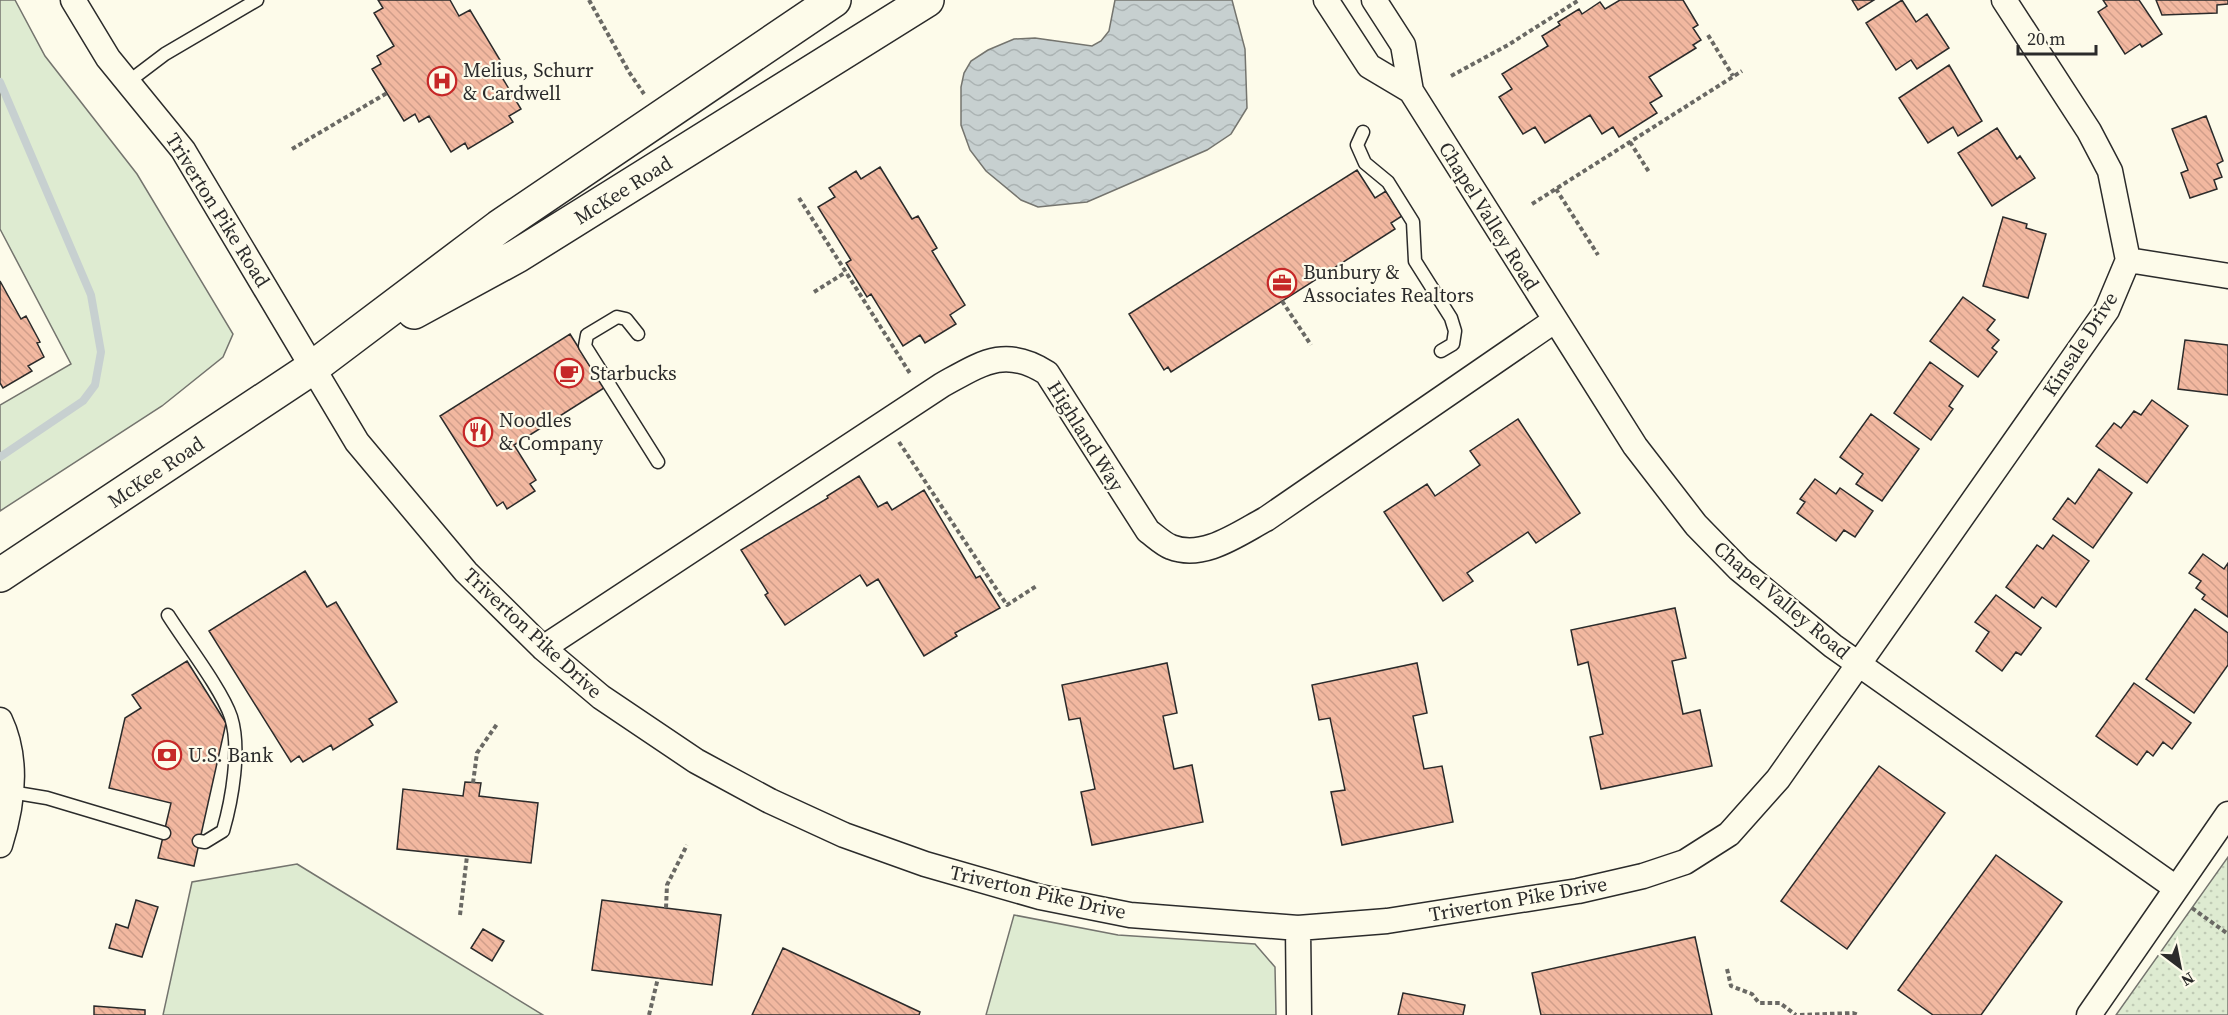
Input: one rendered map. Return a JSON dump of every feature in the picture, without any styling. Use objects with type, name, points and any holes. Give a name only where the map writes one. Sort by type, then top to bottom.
[{"type":"main road","name":"McKee Road","points":[[0,575],[312,368],[499,227],[834,0]]},
{"type":"main road","name":"McKee Road","points":[[312,368],[517,256],[927,0]]},
{"type":"street","name":"Triverton Pike Road","points":[[74,0],[86,24],[128,82],[183,150],[312,368]]},
{"type":"street","name":"Chapel Valley Road","points":[[1326,0],[1369,66],[1411,92]]},
{"type":"street","name":"Chapel Valley Road","points":[[1374,0],[1403,45],[1411,92],[1635,446],[1696,525],[1739,568],[1860,665],[2176,888]]},
{"type":"street","points":[[2004,0],[2089,131],[2110,171],[2128,260],[2228,276]]},
{"type":"street","name":"Kinsale Drive","points":[[1860,665],[2107,310],[2128,260]]},
{"type":"street","name":"Highland Way","points":[[543,648],[942,385],[996,359],[1015,357],[1047,373],[1148,531],[1170,547],[1193,552],[1225,541],[1266,519],[1554,321]]},
{"type":"street","name":"Triverton Pike Drive","points":[[312,368],[357,442],[466,572],[543,648],[601,697],[696,760],[770,801],[844,835],[925,864],[1040,897],[1130,915],[1298,928],[1387,921],[1578,891],[1643,876],[1685,862],[1729,834],[1778,779],[1860,665]]},
{"type":"street","points":[[0,720],[13,763],[11,792],[0,845]]},
{"type":"street","points":[[2089,1015],[2228,814]]},
{"type":"street","points":[[1298,928],[1299,1015]]},
{"type":"lane","points":[[128,82],[165,54],[257,0]]},
{"type":"lane","points":[[1363,132],[1357,145],[1365,163],[1388,182],[1413,222],[1415,261],[1451,318],[1455,331],[1453,344],[1441,351]]},
{"type":"lane","points":[[638,334],[626,319],[617,317],[587,335],[585,346],[658,462]]},
{"type":"lane","points":[[168,615],[224,703],[234,733],[231,801],[223,831],[205,842],[200,841]]},
{"type":"lane","points":[[11,792],[47,798],[164,833]]},
{"type":"path","points":[[589,0],[629,72],[644,94]]},
{"type":"path","points":[[1451,76],[1508,45],[1579,0]]},
{"type":"path","points":[[1708,35],[1733,76]]},
{"type":"path","points":[[1532,204],[1742,71]]},
{"type":"path","points":[[292,149],[387,93]]},
{"type":"path","points":[[1630,142],[1649,172]]},
{"type":"path","points":[[1556,189],[1598,255]]},
{"type":"path","points":[[799,198],[911,375]]},
{"type":"path","points":[[814,292],[846,272]]},
{"type":"path","points":[[1282,301],[1311,345]]},
{"type":"path","points":[[907,434],[898,441],[1007,605],[1038,585]]},
{"type":"path","points":[[473,783],[477,753],[497,724]]},
{"type":"path","points":[[666,908],[667,885],[687,845]]},
{"type":"path","points":[[460,915],[467,856]]},
{"type":"path","points":[[2208,918],[2228,934]]},
{"type":"path","points":[[1727,969],[1731,986],[1752,994],[1759,1003],[1780,1003],[1798,1015],[1853,1013],[1858,1015]]},
{"type":"path","points":[[649,1015],[657,978]]},
{"type":"green space","points":[[0,0],[15,0],[45,56],[137,174],[233,334],[223,357],[162,406],[0,511],[0,405],[71,364],[0,229]]},
{"type":"green space","points":[[2228,857],[2228,1015],[2116,1015]]},
{"type":"green space","points":[[297,864],[543,1015],[163,1015],[192,882]]},
{"type":"green space","points":[[1014,915],[1118,935],[1255,944],[1275,967],[1276,1015],[986,1015]]},
{"type":"water","points":[[1115,0],[1232,0],[1245,49],[1247,108],[1231,134],[1207,150],[1087,202],[1038,207],[1021,200],[986,171],[970,150],[961,125],[961,87],[964,73],[971,61],[988,50],[1014,39],[1035,38],[1092,46],[1101,41],[1109,31]]},
{"type":"building","name":"Melius, Schurr & Cardwell","points":[[378,0],[450,0],[459,16],[470,10],[500,60],[494,64],[521,109],[509,116],[513,122],[468,149],[465,143],[451,152],[429,116],[419,122],[415,114],[404,121],[372,69],[381,64],[377,56],[394,46],[374,13],[383,8]]},
{"type":"building","points":[[1620,0],[1683,0],[1698,25],[1693,28],[1701,40],[1693,45],[1696,48],[1649,77],[1662,96],[1650,103],[1657,113],[1619,137],[1613,127],[1602,134],[1590,115],[1545,143],[1535,127],[1523,134],[1499,97],[1512,89],[1502,74],[1548,46],[1542,36],[1560,25],[1558,22],[1579,9],[1582,14],[1600,2],[1605,9]]},
{"type":"building","points":[[1852,0],[1874,0],[1858,10]]},
{"type":"building","points":[[1902,0],[1916,22],[1927,14],[1949,48],[1917,69],[1911,60],[1896,70],[1866,23]]},
{"type":"building","points":[[2103,0],[2139,0],[2162,34],[2142,47],[2140,44],[2125,54],[2098,12],[2107,6]]},
{"type":"building","points":[[2156,0],[2228,0],[2228,4],[2217,5],[2217,13],[2162,15]]},
{"type":"building","points":[[1949,65],[1982,121],[1958,136],[1953,127],[1928,143],[1899,98]]},
{"type":"building","points":[[2206,116],[2223,161],[2217,164],[2222,177],[2214,180],[2217,189],[2190,198],[2181,173],[2188,170],[2172,129]]},
{"type":"building","points":[[1997,128],[2017,159],[2020,156],[2035,178],[1992,206],[1958,153]]},
{"type":"building","points":[[880,167],[912,219],[918,216],[937,248],[932,251],[965,305],[950,315],[956,324],[925,343],[920,335],[903,346],[871,294],[867,297],[846,263],[851,260],[818,207],[835,197],[829,188],[856,171],[861,179]]},
{"type":"building","points":[[1357,170],[1375,198],[1386,191],[1402,216],[1391,223],[1395,229],[1171,372],[1168,367],[1164,370],[1129,314]]},
{"type":"building","points":[[2003,217],[2027,224],[2026,228],[2046,234],[2028,298],[1983,286]]},
{"type":"building","points":[[0,281],[21,319],[26,316],[40,342],[37,343],[44,357],[28,366],[32,371],[3,388],[0,383]]},
{"type":"building","points":[[1963,297],[1995,320],[1987,330],[1999,340],[1992,348],[1997,352],[1978,377],[1930,341]]},
{"type":"building","points":[[570,334],[604,388],[514,445],[536,480],[530,484],[535,491],[507,509],[503,502],[497,506],[440,416]]},
{"type":"building","points":[[2185,340],[2228,345],[2228,395],[2178,389]]},
{"type":"building","points":[[1930,362],[1963,386],[1949,406],[1953,409],[1931,440],[1894,413]]},
{"type":"building","points":[[2152,400],[2188,426],[2147,483],[2096,446],[2114,423],[2121,428],[2134,411],[2141,415]]},
{"type":"building","points":[[1871,414],[1919,449],[1882,501],[1856,484],[1863,474],[1840,457]]},
{"type":"building","points":[[1518,419],[1580,513],[1536,543],[1528,532],[1467,573],[1473,581],[1443,601],[1384,512],[1427,484],[1435,496],[1480,465],[1470,451]]},
{"type":"building","points":[[2099,469],[2132,493],[2093,548],[2053,519],[2068,498],[2075,504]]},
{"type":"building","points":[[859,476],[878,507],[887,502],[892,510],[924,490],[976,578],[980,576],[1000,608],[955,633],[957,636],[924,656],[878,579],[867,586],[860,575],[785,625],[765,595],[768,593],[741,550],[828,498],[827,496]]},
{"type":"building","points":[[1815,479],[1836,494],[1840,488],[1873,511],[1855,537],[1844,530],[1836,541],[1797,513],[1805,502],[1800,499]]},
{"type":"building","points":[[2053,535],[2089,561],[2056,607],[2042,597],[2034,608],[2006,587],[2037,545],[2043,549]]},
{"type":"building","points":[[2203,554],[2224,569],[2228,563],[2228,617],[2202,599],[2205,595],[2196,588],[2201,581],[2189,573]]},
{"type":"building","points":[[305,571],[327,607],[336,602],[397,702],[369,719],[373,725],[333,750],[331,745],[303,762],[299,756],[291,762],[209,631]]},
{"type":"building","points":[[1996,595],[2041,628],[2021,655],[2016,652],[2002,671],[1976,651],[1989,632],[1975,622]]},
{"type":"building","points":[[1675,608],[1686,658],[1672,661],[1683,714],[1700,710],[1712,766],[1601,789],[1590,737],[1603,734],[1588,662],[1578,665],[1571,630]]},
{"type":"building","points":[[2195,609],[2228,633],[2228,665],[2194,713],[2146,679]]},
{"type":"building","name":"U.S. Bank","points":[[187,661],[226,723],[194,866],[158,858],[171,803],[109,788],[125,718],[141,708],[132,695]]},
{"type":"building","points":[[1167,663],[1177,713],[1163,716],[1174,769],[1192,765],[1203,822],[1092,845],[1081,792],[1095,789],[1080,718],[1069,720],[1062,685]]},
{"type":"building","points":[[1417,663],[1427,713],[1413,716],[1424,769],[1442,766],[1453,822],[1342,845],[1331,792],[1345,790],[1330,718],[1319,720],[1312,685]]},
{"type":"building","points":[[2134,683],[2191,723],[2172,749],[2163,742],[2153,756],[2147,751],[2137,765],[2096,736]]},
{"type":"building","points":[[1879,766],[1945,813],[1847,949],[1781,901]]},
{"type":"building","points":[[465,782],[481,783],[479,796],[538,803],[531,863],[397,849],[403,789],[463,796]]},
{"type":"building","points":[[1996,855],[2062,902],[1981,1015],[1933,1015],[1898,990]]},
{"type":"building","points":[[136,900],[158,907],[142,957],[109,948],[116,924],[128,928]]},
{"type":"building","points":[[602,900],[721,915],[712,985],[592,970]]},
{"type":"building","points":[[483,929],[504,941],[492,961],[471,948]]},
{"type":"building","points":[[1695,937],[1712,1015],[1541,1015],[1532,973]]},
{"type":"building","points":[[783,948],[920,1012],[919,1015],[752,1015]]},
{"type":"building","points":[[1403,993],[1465,1005],[1463,1015],[1398,1015]]},
{"type":"building","points":[[94,1006],[145,1010],[145,1015],[94,1015]]},
{"type":"waterway","points":[[0,82],[91,295],[101,352],[95,385],[83,401],[0,457]]},
{"type":"place","name":"Melius, Schurr & Cardwell","points":[[442,81]]},
{"type":"place","name":"Bunbury & Associates Realtors","points":[[1282,283]]},
{"type":"place","name":"Starbucks","points":[[569,373]]},
{"type":"place","name":"Noodles & Company","points":[[478,432]]},
{"type":"place","name":"U.S. Bank","points":[[167,755]]}]
